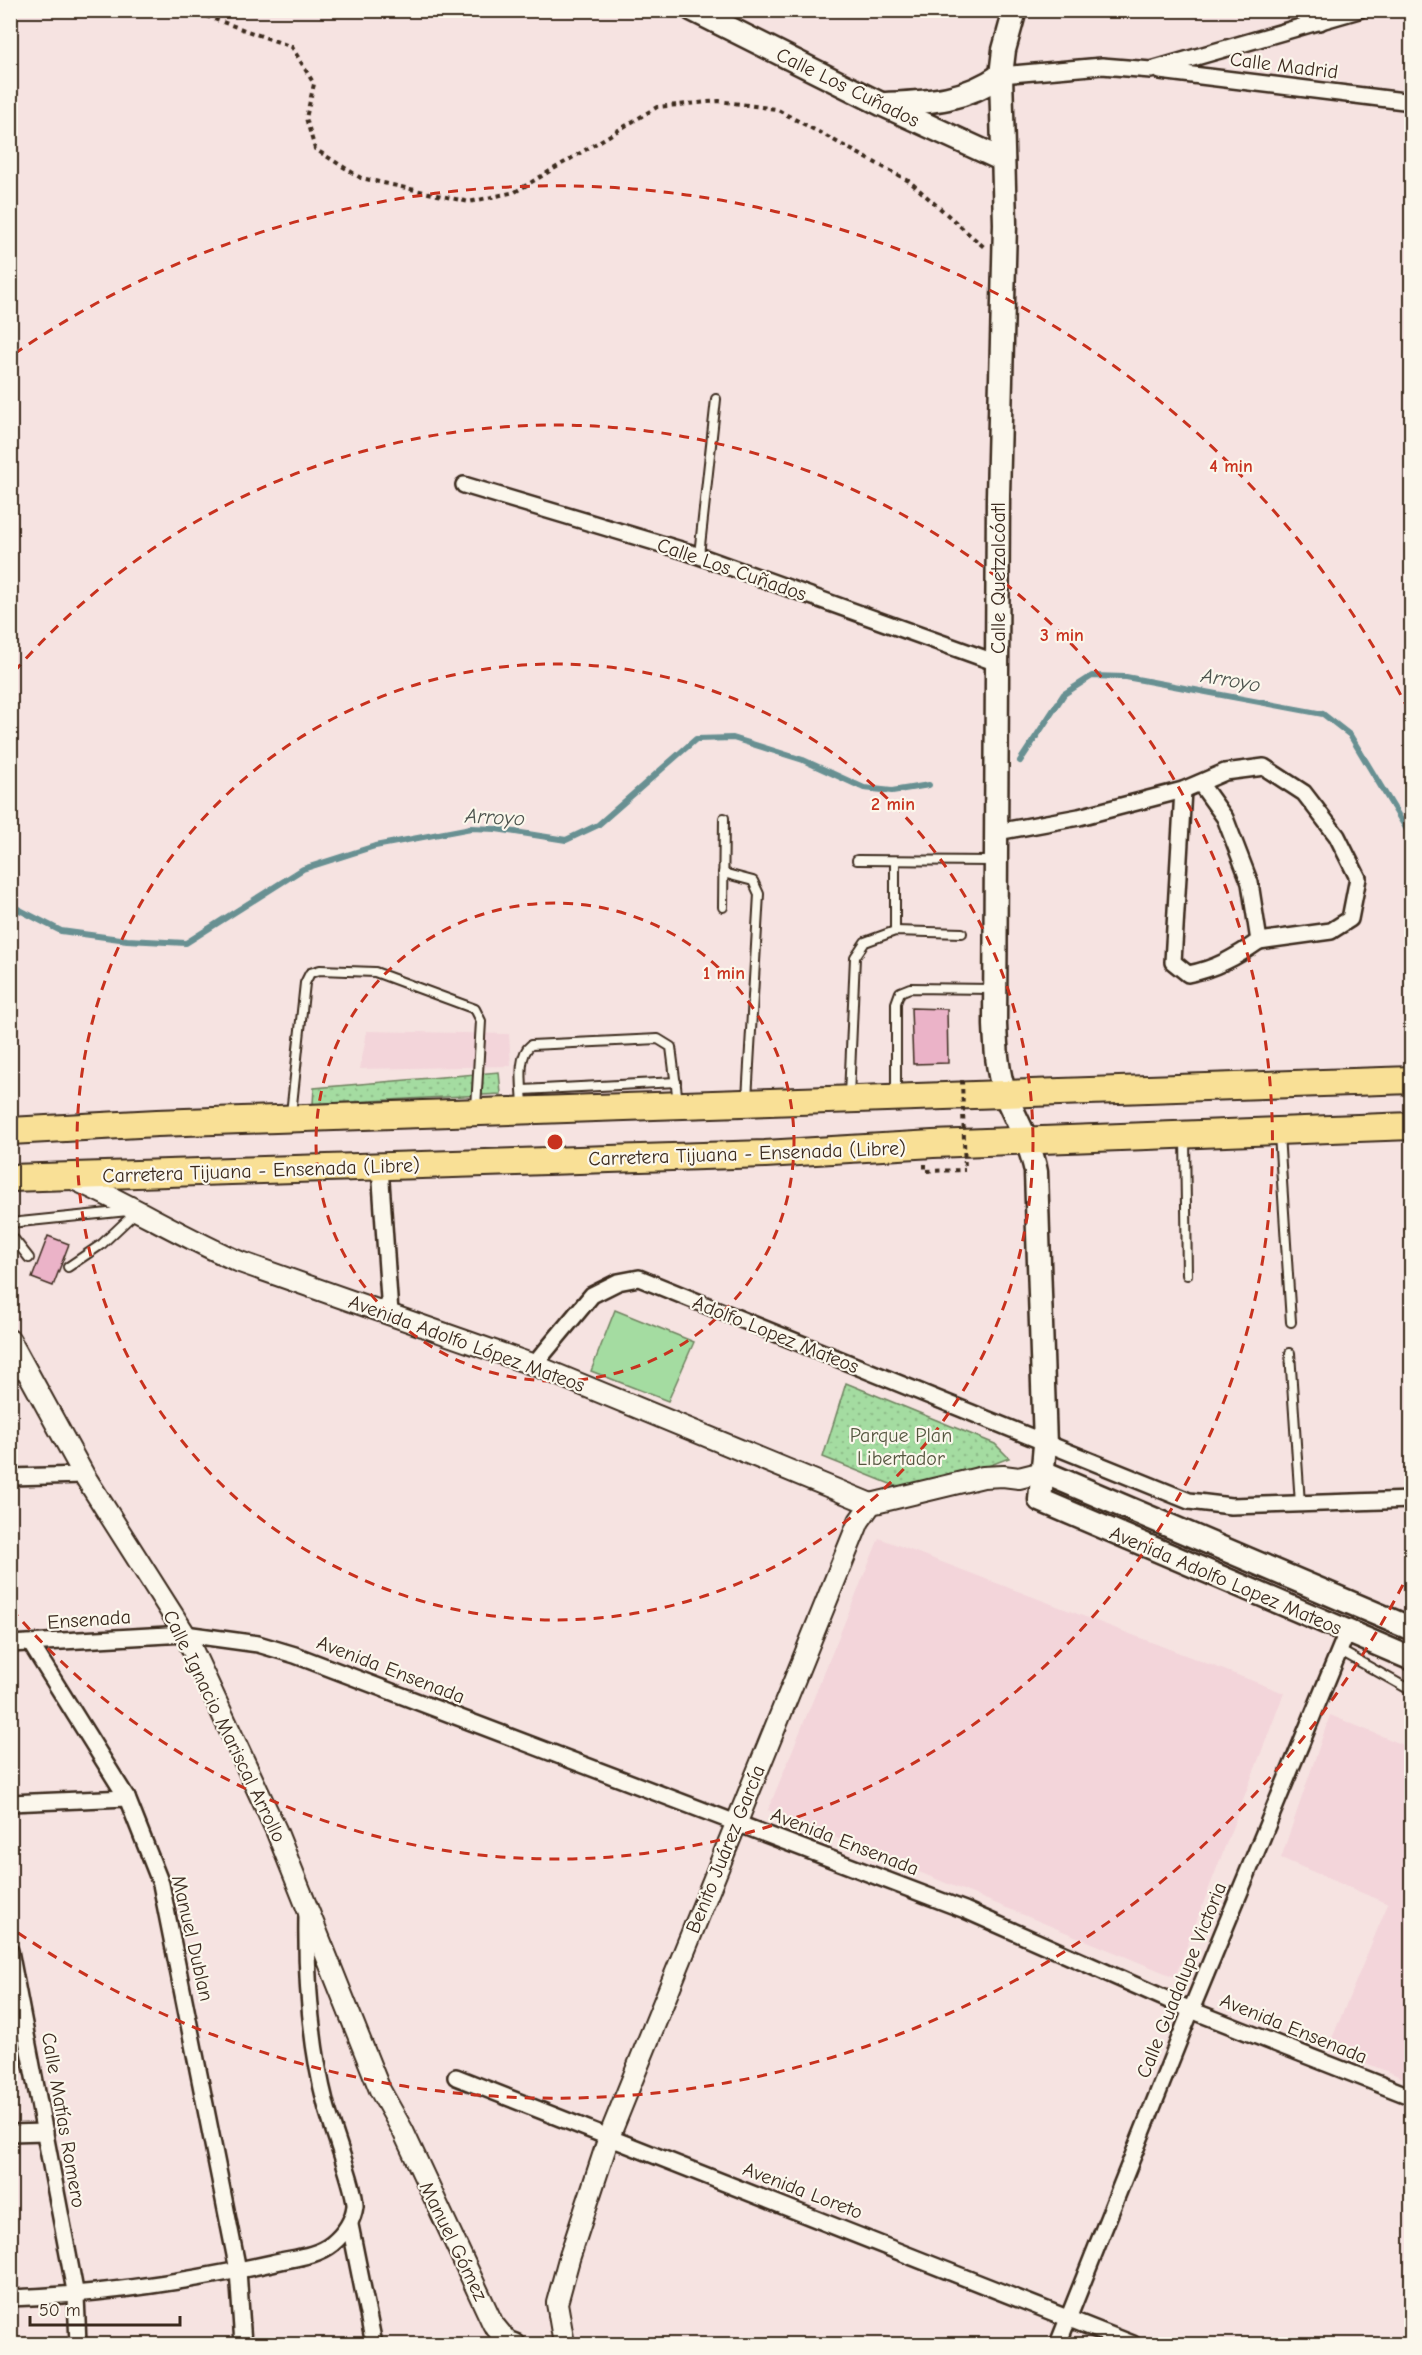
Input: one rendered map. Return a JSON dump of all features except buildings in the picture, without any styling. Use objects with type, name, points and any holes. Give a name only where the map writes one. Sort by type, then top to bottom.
[{"type":"highway","points":[[10,1131],[476,1113],[523,1101],[677,1094],[747,1104],[1412,1080]]},
{"type":"highway","name":"Carretera Tijuana - Ensenada (Libre)","points":[[10,1178],[754,1155],[1185,1134],[1412,1126]]},
{"type":"main road","name":"Calle Los Cuñados","points":[[693,10],[881,104],[1003,160]]},
{"type":"main road","name":"Calle Quetzalcóatl","points":[[1015,10],[1004,50],[1001,75],[1004,264],[998,496],[997,1058],[1005,1093],[1028,1142]]},
{"type":"main road","points":[[881,104],[936,102],[980,90],[1001,75]]},
{"type":"main road","points":[[1028,1142],[1036,1172],[1045,1444],[1040,1500]]},
{"type":"main road","name":"Avenida Adolfo Lopez Mateos","points":[[1043,1472],[1412,1629]]},
{"type":"main road","name":"Avenida Adolfo Lopez Mateos","points":[[1040,1500],[1343,1641],[1412,1659]]},
{"type":"street","points":[[1151,70],[1315,16],[1359,10]]},
{"type":"street","name":"Calle Madrid","points":[[1001,75],[1102,66],[1412,102]]},
{"type":"street","name":"Calle Los Cuñados","points":[[464,485],[699,555],[997,663]]},
{"type":"street","points":[[997,832],[1079,817],[1183,790],[1225,772],[1264,767],[1304,792],[1337,836],[1358,878],[1350,919],[1331,932],[1259,941],[1232,960],[1188,974],[1173,962],[1183,790]]},
{"type":"street","points":[[1200,783],[1225,818],[1250,883],[1259,941]]},
{"type":"street","points":[[380,1167],[390,1313]]},
{"type":"street","name":"Avenida Adolfo López Mateos","points":[[66,1175],[140,1209],[198,1243],[240,1262],[534,1365],[871,1504]]},
{"type":"street","name":"Adolfo Lopez Mateos","points":[[534,1365],[592,1295],[618,1282],[639,1278],[1189,1502],[1231,1506],[1412,1500]]},
{"type":"street","name":"Calle Ignacio Mariscal Arrollo","points":[[10,1340],[19,1371],[185,1634],[276,1830],[380,2091],[403,2131]]},
{"type":"street","points":[[871,1504],[983,1477],[1019,1478],[1043,1472]]},
{"type":"street","points":[[10,1477],[84,1475]]},
{"type":"street","points":[[1019,1478],[1040,1500]]},
{"type":"street","name":"Benito Juárez García","points":[[564,2344],[557,2303],[609,2137],[846,1551],[859,1521],[871,1504]]},
{"type":"street","name":"Ensenada","points":[[10,1644],[185,1634]]},
{"type":"street","name":"Avenida Ensenada","points":[[185,1634],[258,1644],[295,1655],[964,1910],[1191,2010],[1412,2097]]},
{"type":"street","name":"Calle Guadalupe Victoria","points":[[1058,2344],[1191,2010],[1343,1641]]},
{"type":"street","name":"Manuel Dublan","points":[[31,1644],[127,1798],[150,1851],[171,1923],[238,2270],[243,2344]]},
{"type":"street","points":[[10,1803],[127,1798]]},
{"type":"street","points":[[307,1906],[306,1964],[311,2023],[326,2104],[355,2204],[350,2224],[374,2344]]},
{"type":"street","name":"Calle Matías Romero","points":[[10,1951],[76,2296],[78,2344]]},
{"type":"street","name":"Avenida Loreto","points":[[456,2077],[1133,2344]]},
{"type":"street","name":"Manuel Gómez","points":[[403,2131],[494,2324],[507,2341],[515,2344]]},
{"type":"street","points":[[10,2133],[45,2132]]},
{"type":"street","points":[[10,2298],[76,2296],[238,2270],[315,2253],[332,2244],[350,2224]]},
{"type":"lane","points":[[699,555],[716,399]]},
{"type":"lane","points":[[723,907],[724,818]]},
{"type":"lane","points":[[857,860],[997,861]]},
{"type":"lane","points":[[895,861],[895,931]]},
{"type":"lane","points":[[723,873],[753,881],[759,894],[747,1104]]},
{"type":"lane","points":[[849,1100],[855,957],[865,942],[895,931],[962,933]]},
{"type":"lane","points":[[290,1119],[305,983],[310,973],[320,970],[375,972],[475,1009],[481,1021],[476,1113]]},
{"type":"lane","points":[[896,1098],[896,1002],[900,992],[910,987],[997,989]]},
{"type":"lane","points":[[523,1101],[524,1053],[527,1048],[537,1044],[663,1040],[671,1047],[677,1094]]},
{"type":"lane","points":[[1279,1130],[1291,1322]]},
{"type":"lane","points":[[1185,1134],[1187,1275]]},
{"type":"lane","points":[[10,1223],[140,1209]]},
{"type":"lane","points":[[68,1268],[102,1244],[140,1209]]},
{"type":"lane","points":[[11,1238],[29,1258]]},
{"type":"lane","points":[[1290,1353],[1300,1504]]},
{"type":"lane","points":[[1343,1641],[1412,1691]]},
{"type":"path","points":[[189,10],[292,47],[314,84],[306,118],[315,149],[362,178],[469,201],[492,197],[515,192],[657,107],[720,101],[776,110],[909,181],[1004,264]]},
{"type":"path","points":[[962,1080],[965,1170]]},
{"type":"shaded area","points":[[367,1031],[509,1034],[511,1066],[360,1069]]},
{"type":"shaded area","points":[[879,1538],[1284,1693],[1175,1977],[768,1810]]},
{"type":"shaded area","points":[[1330,1715],[1411,1748],[1411,2081],[1328,2048],[1388,1904],[1281,1858]]},
{"type":"green space","points":[[499,1072],[501,1094],[313,1104],[314,1088]]},
{"type":"green space","points":[[615,1310],[694,1342],[668,1401],[591,1371]]},
{"type":"green space","name":"Parque Plan Libertador","points":[[846,1383],[995,1444],[1009,1458],[915,1494],[823,1457]]},
{"type":"waterway","name":"Arroyo","points":[[1020,761],[1064,694],[1092,676],[1126,677],[1323,714],[1350,735],[1412,838]]},
{"type":"waterway","name":"Arroyo","points":[[10,905],[61,931],[127,940],[186,943],[303,869],[375,846],[471,828],[496,829],[566,840],[598,825],[696,739],[733,738],[803,760],[864,788],[892,791],[929,785]]}]
